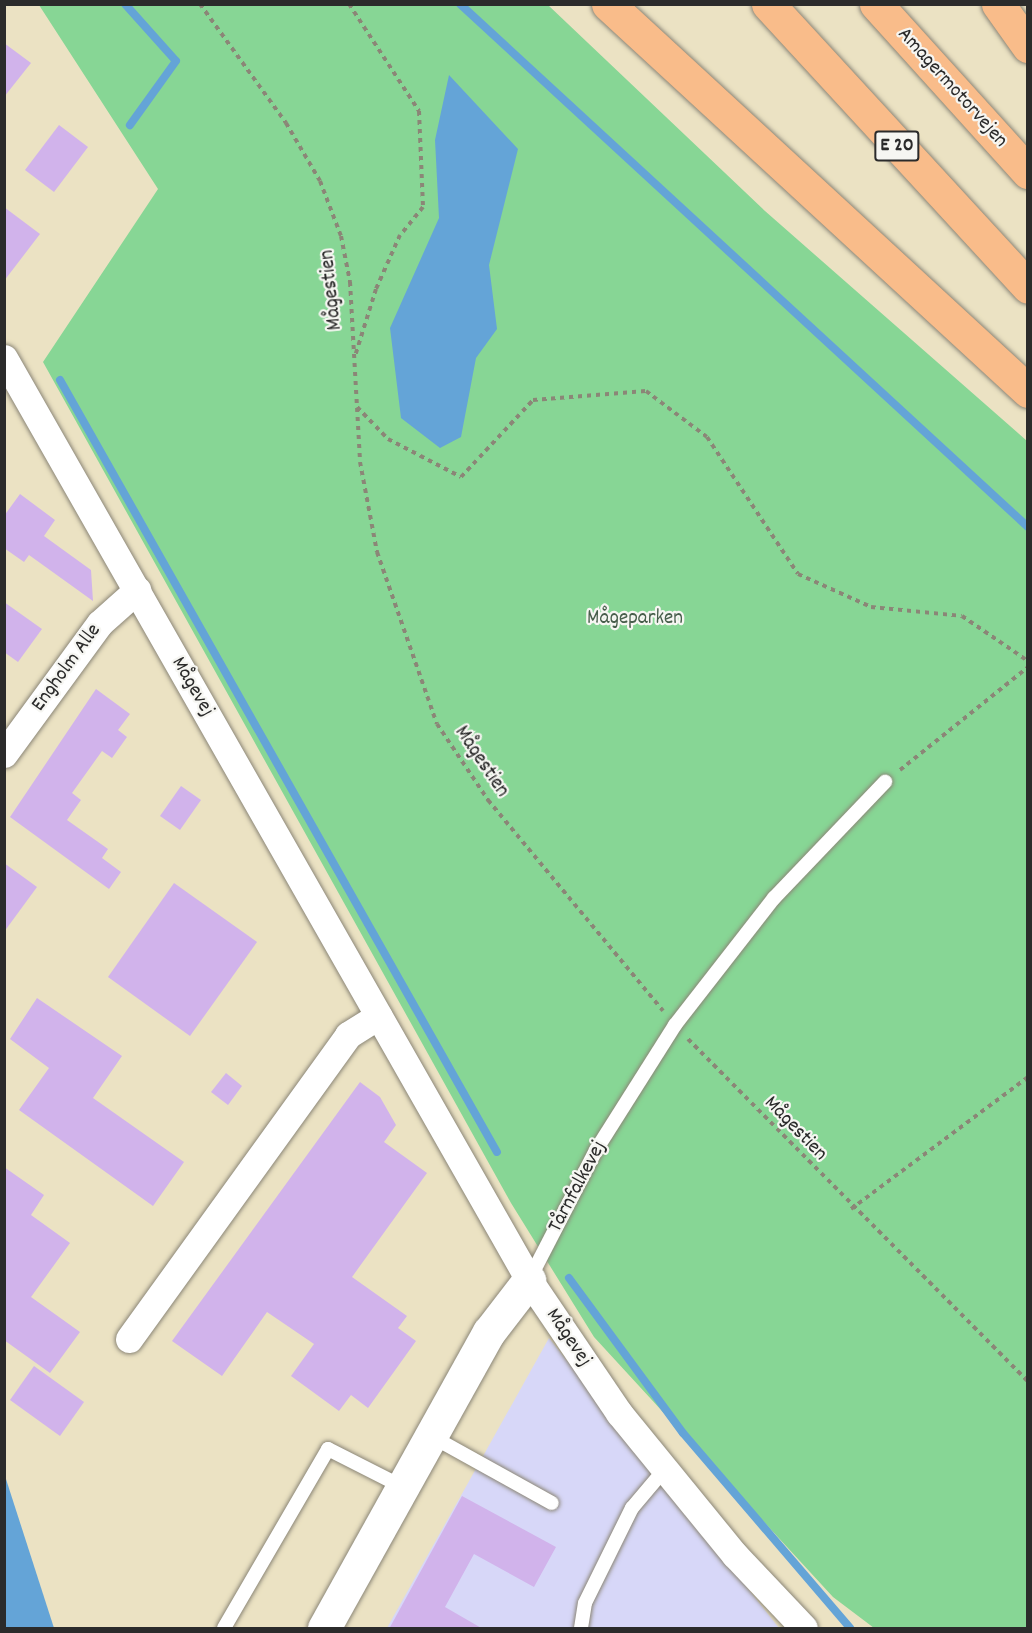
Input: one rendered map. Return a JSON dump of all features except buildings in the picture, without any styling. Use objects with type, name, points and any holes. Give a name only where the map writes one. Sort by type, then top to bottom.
[{"type":"highway","points":[[608,4],[1028,391]]},
{"type":"highway","name":"E 20","points":[[768,4],[1028,287]]},
{"type":"highway","name":"Amagermotorvejen","points":[[876,4],[1028,172]]},
{"type":"highway","points":[[998,4],[1028,46]]},
{"type":"street","name":"Mågevej","points":[[4,358],[11,391],[137,590],[529,1280],[619,1413],[804,1629]]},
{"type":"street","name":"Engholm Alle","points":[[4,753],[100,623],[137,590]]},
{"type":"street","points":[[129,1339],[348,1035],[379,1016]]},
{"type":"street","name":"Tårnfalkevej","points":[[324,1629],[489,1332],[529,1280]]},
{"type":"lane","name":"Tårnfalkevej","points":[[529,1280],[596,1150],[675,1025],[774,898],[885,782]]},
{"type":"lane","points":[[431,1436],[552,1503]]},
{"type":"lane","points":[[224,1629],[328,1449],[403,1487]]},
{"type":"lane","points":[[581,1629],[585,1603],[632,1508],[665,1469]]},
{"type":"path","name":"Mågestien","points":[[200,4],[286,123],[320,182],[341,236],[354,360],[356,406],[377,552],[437,724],[488,800],[675,1025],[851,1209],[1028,1381]]},
{"type":"path","points":[[349,4],[420,111],[423,207],[400,235],[376,289],[354,360]]},
{"type":"path","points":[[356,406],[388,439],[461,477],[533,400],[646,391],[706,437],[798,574],[871,608],[962,616],[1028,660]]},
{"type":"path","points":[[885,782],[1028,667]]},
{"type":"path","points":[[851,1209],[1028,1077]]},
{"type":"shaded area","points":[[549,1338],[779,1628],[387,1628]]},
{"type":"green space","name":"Mågeparken","points":[[39,5],[548,5],[765,211],[1027,441],[1027,1628],[874,1628],[833,1597],[594,1337],[511,1203],[43,362],[158,189]]},
{"type":"water","points":[[449,75],[518,149],[489,265],[497,329],[476,358],[461,437],[440,448],[401,418],[390,328],[439,218],[435,140]]},
{"type":"water","points":[[5,1476],[54,1628],[5,1628]]},
{"type":"waterway","points":[[125,4],[176,61],[130,125]]},
{"type":"waterway","points":[[460,4],[1028,527]]},
{"type":"waterway","points":[[60,380],[497,1152]]},
{"type":"waterway","points":[[569,1278],[683,1433],[850,1628]]}]
